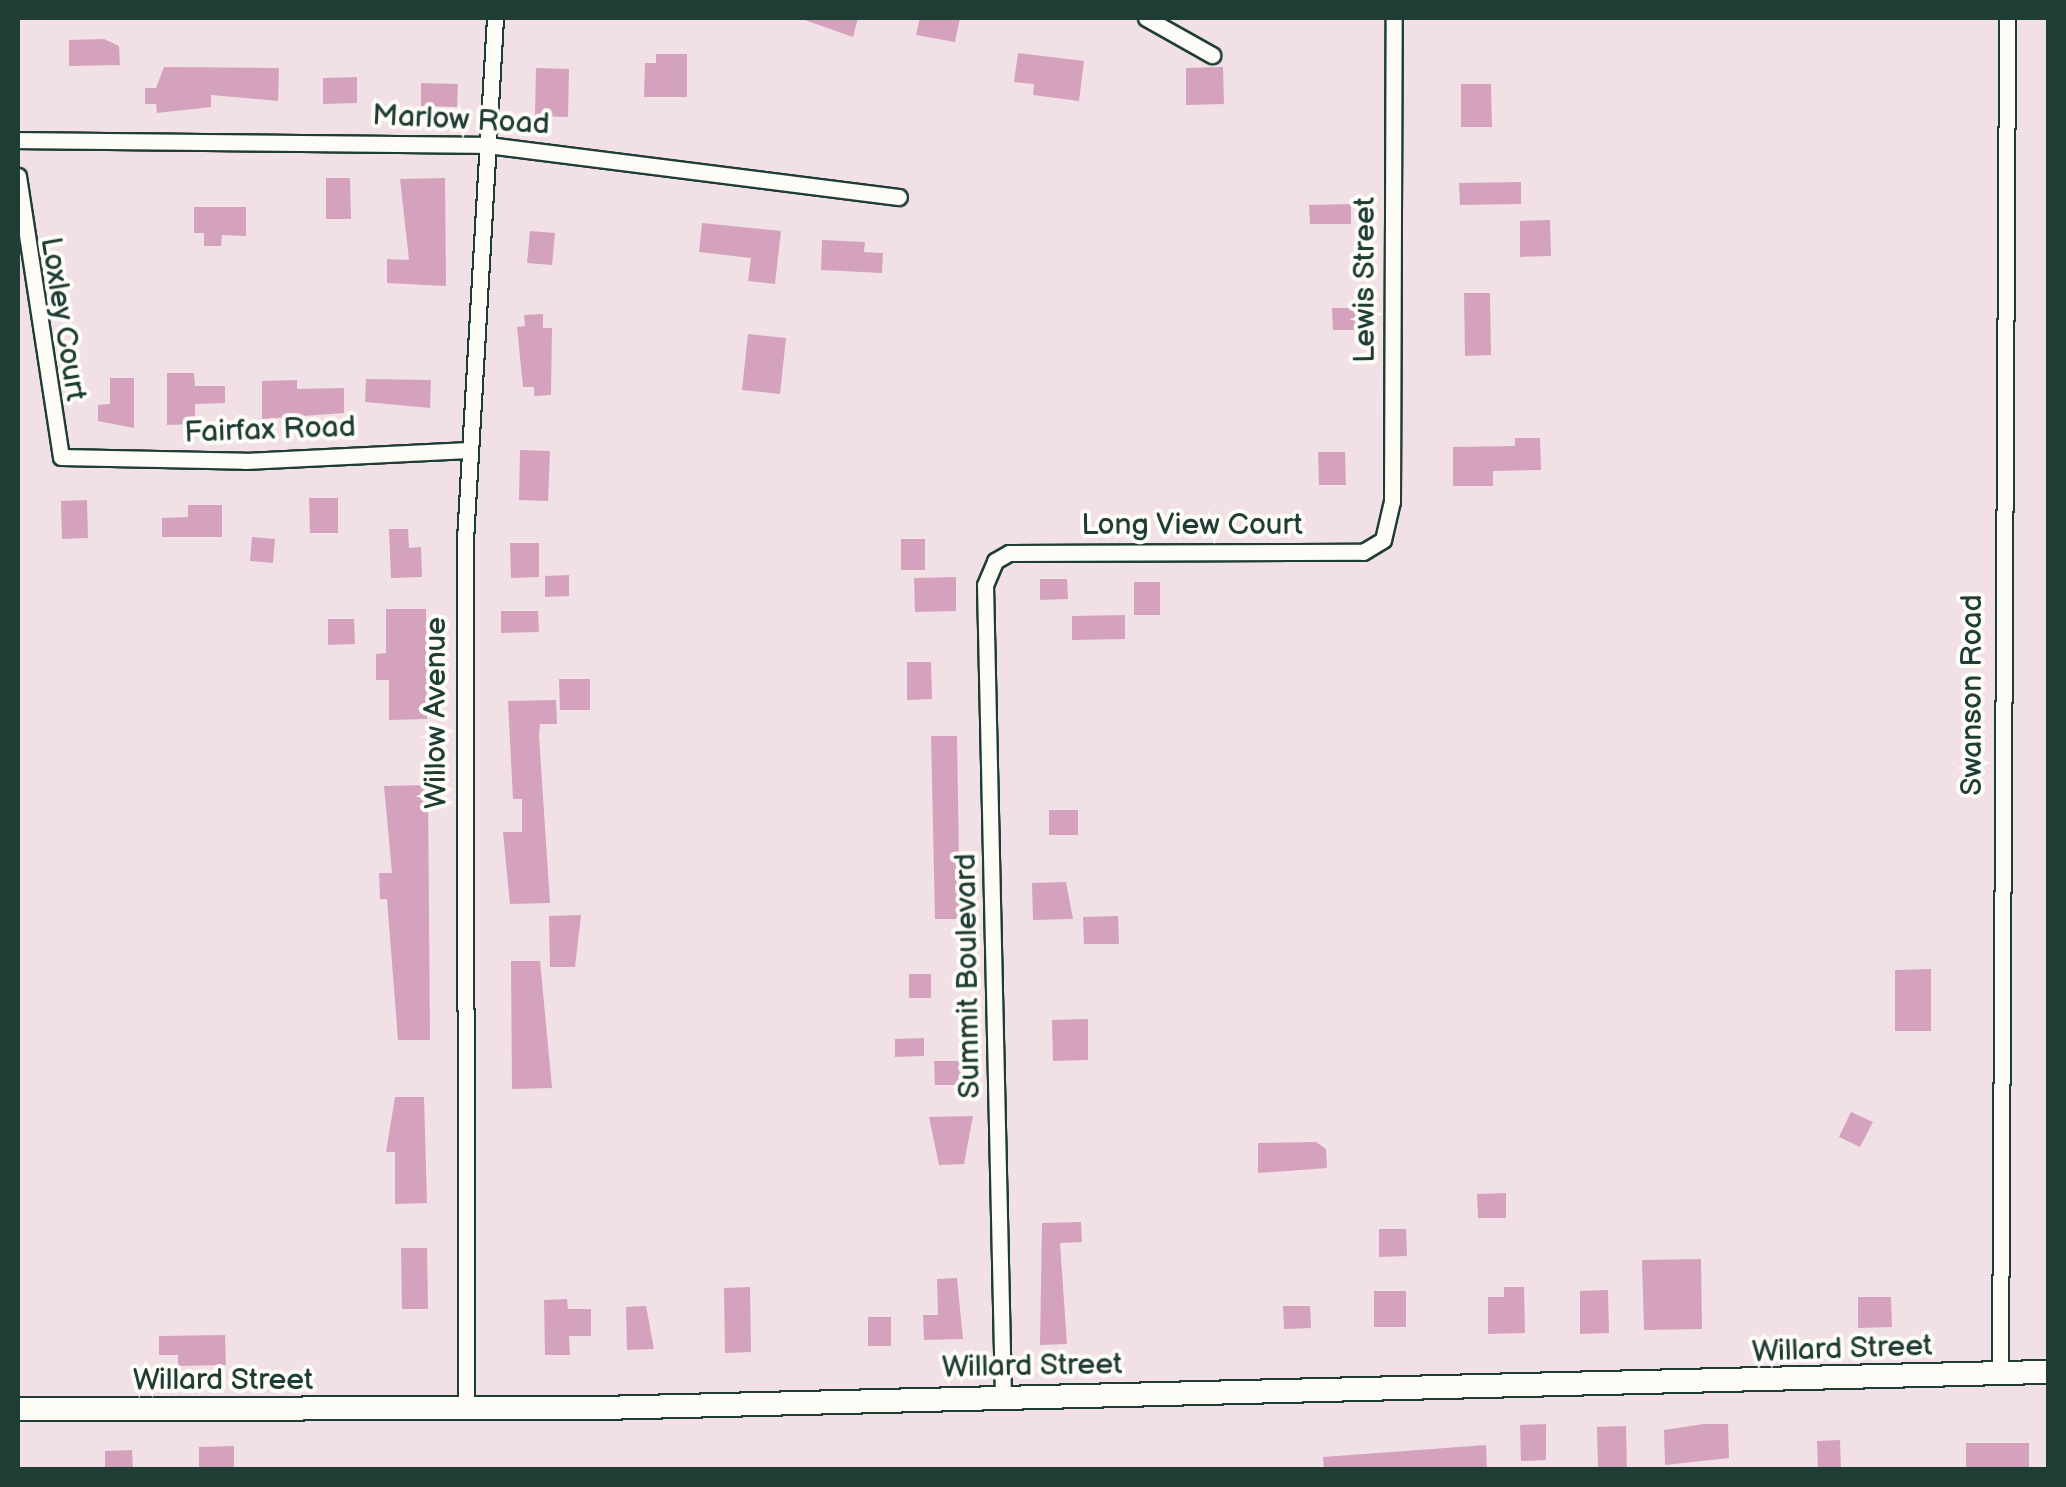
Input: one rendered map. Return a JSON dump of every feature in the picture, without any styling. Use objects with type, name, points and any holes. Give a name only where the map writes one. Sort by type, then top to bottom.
[{"type":"street","name":"Willow Avenue","points":[[466,1410],[470,450],[495,18]]},
{"type":"street","points":[[1146,18],[1212,55]]},
{"type":"street","name":"Lewis Street","points":[[1383,540],[1392,502],[1394,18]]},
{"type":"street","name":"Swanson Road","points":[[2000,1374],[2006,18]]},
{"type":"street","name":"Marlow Road","points":[[18,140],[487,144],[899,197]]},
{"type":"street","name":"Loxley Court","points":[[18,176],[54,440],[72,462]]},
{"type":"street","name":"Fairfax Road","points":[[72,462],[470,450]]},
{"type":"street","name":"Long View Court","points":[[999,558],[1362,552],[1383,540]]},
{"type":"street","name":"Summit Boulevard","points":[[999,558],[985,585],[1003,1396]]},
{"type":"street","name":"Willard Street","points":[[18,1410],[466,1410],[2048,1372]]},
{"type":"building","points":[[799,18],[858,18],[853,37]]},
{"type":"building","points":[[920,18],[960,18],[955,42],[916,35]]},
{"type":"building","points":[[104,39],[119,46],[120,65],[69,66],[69,40]]},
{"type":"building","points":[[1018,53],[1084,61],[1079,101],[1033,95],[1034,84],[1014,82]]},
{"type":"building","points":[[656,54],[687,54],[687,97],[644,97],[645,63],[656,63]]},
{"type":"building","points":[[164,67],[279,68],[278,101],[211,95],[211,107],[157,113],[156,104],[145,104],[145,88],[156,88]]},
{"type":"building","points":[[1223,67],[1224,104],[1186,105],[1186,68]]},
{"type":"building","points":[[536,68],[569,69],[568,117],[535,116]]},
{"type":"building","points":[[357,77],[357,103],[323,104],[323,78]]},
{"type":"building","points":[[421,83],[458,84],[457,107],[421,106]]},
{"type":"building","points":[[1461,84],[1491,84],[1492,127],[1461,127]]},
{"type":"building","points":[[326,178],[350,178],[351,219],[326,219]]},
{"type":"building","points":[[445,178],[446,286],[387,283],[387,259],[409,260],[400,179]]},
{"type":"building","points":[[1521,182],[1521,204],[1460,205],[1459,183]]},
{"type":"building","points":[[1351,204],[1351,224],[1310,224],[1309,205]]},
{"type":"building","points":[[194,207],[246,207],[246,236],[222,235],[221,246],[204,246],[204,233],[194,233]]},
{"type":"building","points":[[1550,220],[1551,256],[1520,257],[1520,221]]},
{"type":"building","points":[[702,223],[781,231],[775,284],[748,281],[751,258],[699,252]]},
{"type":"building","points":[[530,231],[555,233],[552,265],[527,263]]},
{"type":"building","points":[[822,240],[865,242],[864,252],[883,253],[882,273],[821,270]]},
{"type":"building","points":[[1464,293],[1490,293],[1491,355],[1465,356]]},
{"type":"building","points":[[1332,308],[1366,308],[1367,330],[1333,330]]},
{"type":"building","points":[[543,314],[543,328],[552,328],[551,395],[534,396],[534,387],[523,387],[517,327],[525,326],[524,315]]},
{"type":"building","points":[[748,334],[786,338],[780,394],[742,390]]},
{"type":"building","points":[[167,373],[194,373],[195,386],[225,386],[225,403],[195,404],[195,424],[167,425]]},
{"type":"building","points":[[110,378],[134,378],[134,428],[98,421],[98,405],[110,404]]},
{"type":"building","points":[[366,379],[431,380],[430,408],[365,402]]},
{"type":"building","points":[[297,380],[297,389],[344,388],[344,413],[262,419],[262,381]]},
{"type":"building","points":[[1515,438],[1540,438],[1541,470],[1493,471],[1493,486],[1453,486],[1453,447],[1515,446]]},
{"type":"building","points":[[520,450],[550,451],[548,501],[519,500]]},
{"type":"building","points":[[1318,452],[1345,452],[1346,485],[1319,485]]},
{"type":"building","points":[[309,498],[338,498],[338,533],[310,533]]},
{"type":"building","points":[[87,500],[88,538],[62,539],[61,501]]},
{"type":"building","points":[[188,505],[222,505],[222,537],[162,537],[162,518],[188,517]]},
{"type":"building","points":[[389,529],[408,529],[409,548],[421,547],[422,577],[391,578]]},
{"type":"building","points":[[252,537],[275,539],[273,563],[250,561]]},
{"type":"building","points":[[901,539],[925,539],[925,570],[901,570]]},
{"type":"building","points":[[510,543],[539,543],[539,577],[511,578]]},
{"type":"building","points":[[569,575],[569,596],[545,597],[545,576]]},
{"type":"building","points":[[956,577],[956,611],[915,612],[914,578]]},
{"type":"building","points":[[1040,579],[1067,579],[1068,599],[1040,600]]},
{"type":"building","points":[[1134,582],[1160,582],[1160,615],[1134,615]]},
{"type":"building","points":[[386,609],[426,609],[427,719],[389,720],[389,680],[376,680],[376,654],[386,653]]},
{"type":"building","points":[[501,611],[538,611],[539,632],[501,633]]},
{"type":"building","points":[[1125,615],[1125,639],[1072,640],[1072,616]]},
{"type":"building","points":[[328,619],[354,619],[355,644],[328,645]]},
{"type":"building","points":[[907,662],[931,662],[932,699],[907,700]]},
{"type":"building","points":[[559,679],[590,679],[590,710],[560,710]]},
{"type":"building","points":[[556,700],[557,724],[540,724],[539,736],[550,903],[510,904],[503,832],[522,832],[522,799],[513,799],[508,701]]},
{"type":"building","points":[[931,736],[957,736],[960,919],[935,919]]},
{"type":"building","points":[[428,785],[430,1040],[398,1040],[387,899],[380,899],[379,873],[392,873],[384,786]]},
{"type":"building","points":[[1049,810],[1078,810],[1078,835],[1049,835]]},
{"type":"building","points":[[1066,882],[1073,919],[1033,920],[1032,883]]},
{"type":"building","points":[[581,915],[575,967],[550,967],[549,916]]},
{"type":"building","points":[[1118,916],[1119,944],[1084,944],[1083,917]]},
{"type":"building","points":[[511,961],[540,961],[552,1088],[512,1089]]},
{"type":"building","points":[[1931,969],[1931,1031],[1895,1031],[1895,970]]},
{"type":"building","points":[[909,974],[931,974],[931,998],[909,998]]},
{"type":"building","points":[[1088,1019],[1088,1060],[1053,1061],[1052,1020]]},
{"type":"building","points":[[924,1038],[924,1056],[895,1057],[895,1039]]},
{"type":"building","points":[[934,1061],[972,1061],[973,1085],[935,1085]]},
{"type":"building","points":[[395,1097],[424,1097],[427,1203],[395,1204],[395,1152],[386,1152]]},
{"type":"building","points":[[1851,1112],[1873,1122],[1860,1147],[1839,1137]]},
{"type":"building","points":[[973,1116],[964,1164],[939,1165],[929,1117]]},
{"type":"building","points":[[1316,1142],[1326,1149],[1327,1168],[1258,1173],[1258,1143]]},
{"type":"building","points":[[1506,1193],[1506,1218],[1478,1218],[1477,1194]]},
{"type":"building","points":[[1081,1222],[1082,1242],[1060,1243],[1067,1344],[1040,1345],[1042,1223]]},
{"type":"building","points":[[1379,1229],[1406,1229],[1407,1256],[1379,1257]]},
{"type":"building","points":[[401,1248],[427,1248],[428,1309],[402,1309]]},
{"type":"building","points":[[1701,1259],[1702,1329],[1644,1330],[1642,1260]]},
{"type":"building","points":[[957,1278],[963,1339],[924,1340],[923,1315],[938,1315],[937,1279]]},
{"type":"building","points":[[750,1287],[751,1352],[725,1353],[724,1288]]},
{"type":"building","points":[[1504,1287],[1524,1287],[1525,1333],[1488,1334],[1488,1297],[1504,1297]]},
{"type":"building","points":[[1608,1290],[1609,1333],[1580,1334],[1580,1291]]},
{"type":"building","points":[[1374,1291],[1406,1291],[1406,1327],[1374,1327]]},
{"type":"building","points":[[1858,1297],[1891,1297],[1892,1327],[1858,1328]]},
{"type":"building","points":[[567,1299],[568,1309],[591,1309],[591,1336],[569,1336],[570,1355],[545,1355],[544,1300]]},
{"type":"building","points":[[646,1306],[654,1349],[627,1350],[626,1307]]},
{"type":"building","points":[[1283,1306],[1310,1306],[1311,1328],[1284,1329]]},
{"type":"building","points":[[868,1317],[891,1317],[891,1346],[868,1346]]},
{"type":"building","points":[[225,1335],[226,1365],[178,1366],[178,1355],[159,1355],[159,1336]]},
{"type":"building","points":[[1546,1424],[1546,1460],[1521,1461],[1520,1425]]},
{"type":"building","points":[[1728,1424],[1729,1458],[1665,1465],[1664,1430]]},
{"type":"building","points":[[1626,1426],[1627,1470],[1598,1470],[1597,1427]]},
{"type":"building","points":[[1840,1440],[1841,1470],[1818,1470],[1817,1441]]},
{"type":"building","points":[[1966,1443],[2029,1443],[2029,1470],[1966,1470]]},
{"type":"building","points":[[1486,1445],[1487,1470],[1324,1470],[1323,1457]]},
{"type":"building","points":[[234,1446],[234,1470],[199,1470],[199,1447]]},
{"type":"building","points":[[132,1450],[133,1470],[105,1470],[105,1451]]}]
